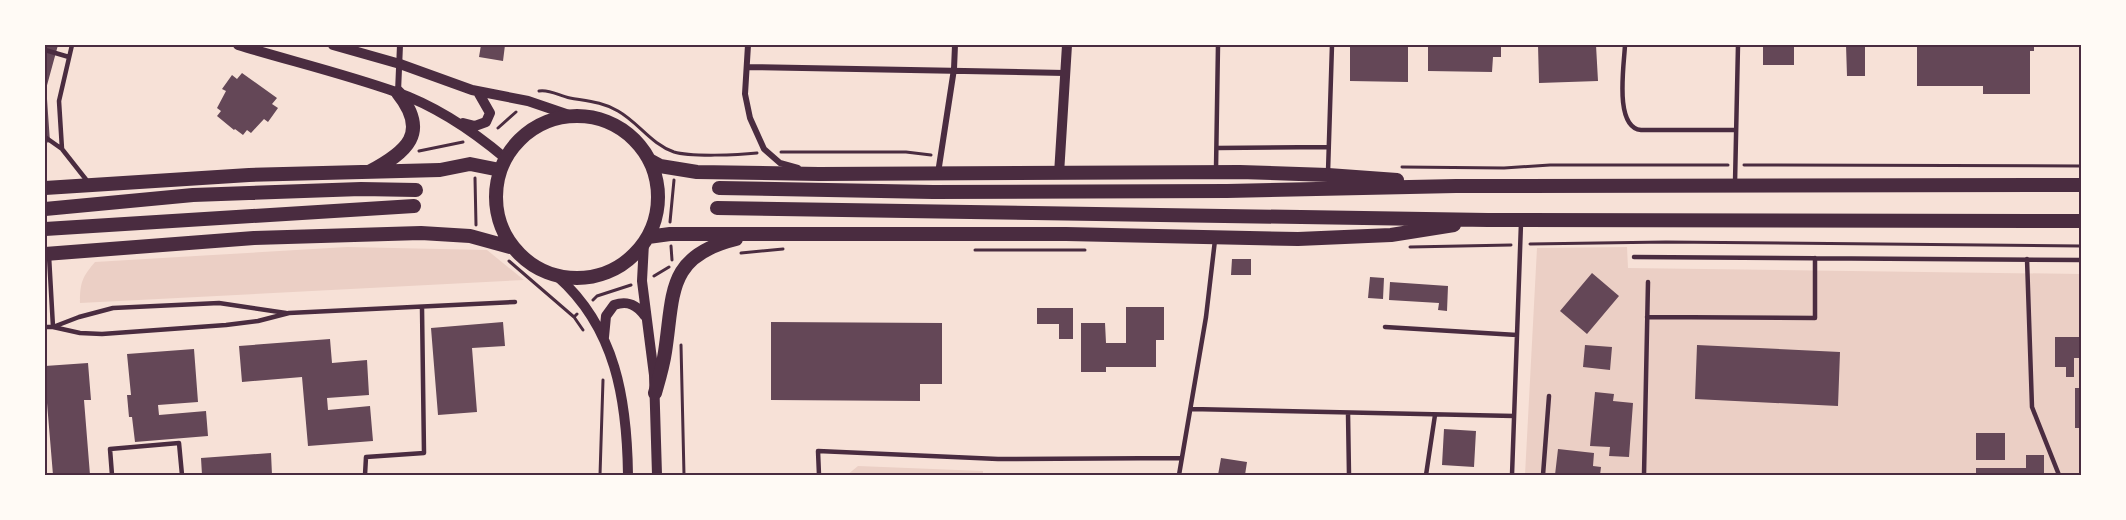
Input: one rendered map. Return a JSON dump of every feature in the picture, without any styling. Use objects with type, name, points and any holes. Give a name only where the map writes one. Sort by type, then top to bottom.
[{"type":"main road","points":[[366,173],[398,155],[412,137],[413,116],[398,93]]},
{"type":"main road","points":[[47,254],[266,238],[422,233],[476,238],[557,276],[580,279],[603,274],[624,263],[646,240],[656,216],[658,205],[656,182],[649,160],[633,139],[623,130],[599,119],[572,116],[549,120],[528,131],[512,148],[497,181],[496,205],[508,252]]},
{"type":"main road","points":[[649,160],[660,166],[697,172],[819,174],[1216,172],[1328,175],[1456,186]]},
{"type":"main road","points":[[45,188],[249,175],[440,170],[470,164],[503,164]]},
{"type":"main road","points":[[719,188],[933,192],[1227,191],[1456,186],[2081,185]]},
{"type":"main road","points":[[45,209],[193,195],[416,189]]},
{"type":"main road","points":[[45,229],[414,206]]},
{"type":"main road","points":[[717,208],[1488,220],[2081,221]]},
{"type":"main road","points":[[646,240],[670,234],[1215,236],[1298,239],[1391,235],[1488,220]]},
{"type":"main road","points":[[655,393],[665,352],[673,291],[682,270],[702,252],[729,240],[756,234]]},
{"type":"street","points":[[238,45],[398,93],[475,133],[503,164]]},
{"type":"street","points":[[333,45],[399,64],[478,92],[528,101],[572,116]]},
{"type":"street","points":[[398,93],[400,45]]},
{"type":"street","points":[[748,45],[745,94],[750,118],[764,149],[780,164],[819,174]]},
{"type":"street","points":[[938,174],[954,69],[955,45]]},
{"type":"street","points":[[1059,174],[1066,45]]},
{"type":"street","points":[[747,67],[954,69],[1065,73]]},
{"type":"street","points":[[457,122],[476,126],[486,122],[490,113],[478,92]]},
{"type":"street","points":[[646,240],[642,281],[655,393],[657,475]]},
{"type":"street","points":[[557,276],[586,307],[611,356],[620,391],[628,449],[628,475]]},
{"type":"street","points":[[604,339],[606,316],[614,305],[627,303],[634,305],[645,316]]},
{"type":"street","points":[[622,475],[628,449]]},
{"type":"lane","points":[[62,149],[59,101],[72,45]]},
{"type":"lane","points":[[1216,172],[1218,45]]},
{"type":"lane","points":[[1328,175],[1332,45]]},
{"type":"lane","points":[[1625,45],[1623,105],[1633,128],[1641,130],[1736,130]]},
{"type":"lane","points":[[1736,186],[1737,45]]},
{"type":"lane","points":[[45,50],[69,57]]},
{"type":"lane","points":[[45,137],[62,149],[90,184]]},
{"type":"lane","points":[[1217,148],[1328,147]]},
{"type":"lane","points":[[1512,475],[1521,219]]},
{"type":"lane","points":[[1179,475],[1206,318],[1215,236]]},
{"type":"lane","points":[[47,254],[48,310],[53,327]]},
{"type":"lane","points":[[1634,257],[2081,260]]},
{"type":"lane","points":[[1647,317],[1815,318],[1815,258]]},
{"type":"lane","points":[[2027,259],[2032,407],[2059,475]]},
{"type":"lane","points":[[1644,475],[1648,282]]},
{"type":"lane","points":[[53,327],[80,316],[113,308],[219,303],[289,313],[515,302]]},
{"type":"lane","points":[[365,475],[366,457],[424,453],[422,308]]},
{"type":"lane","points":[[45,327],[102,334],[226,325],[258,321],[289,313]]},
{"type":"lane","points":[[1385,327],[1517,335]]},
{"type":"lane","points":[[1543,475],[1549,396]]},
{"type":"lane","points":[[1191,409],[1514,416]]},
{"type":"lane","points":[[1348,413],[1349,475]]},
{"type":"lane","points":[[1425,475],[1435,415]]},
{"type":"lane","points":[[112,475],[110,449],[179,443],[182,475]]},
{"type":"lane","points":[[819,475],[818,451],[998,459],[1182,458]]},
{"type":"path","points":[[574,316],[597,296],[642,281],[672,265],[670,234],[677,153]]},
{"type":"path","points":[[470,164],[475,174],[476,238]]},
{"type":"path","points":[[1401,248],[1677,242],[2081,246]]},
{"type":"path","points":[[741,253],[784,249]]},
{"type":"path","points":[[966,250],[1090,250]]},
{"type":"path","points":[[508,252],[533,279],[574,316],[587,335]]},
{"type":"path","points":[[681,335],[684,475]]},
{"type":"path","points":[[600,475],[603,380],[601,371]]},
{"type":"shaded area","points":[[347,247],[487,250],[524,280],[80,303],[83,281],[95,262]]},
{"type":"shaded area","points":[[1627,247],[1628,268],[2081,274],[2081,475],[1525,475],[1537,248]]},
{"type":"shaded area","points":[[858,466],[983,471],[983,475],[847,475]]},
{"type":"building","points":[[45,45],[58,45],[46,89],[45,89]]},
{"type":"building","points":[[481,45],[505,45],[503,61],[479,57]]},
{"type":"building","points":[[1003,45],[1039,45],[1039,47],[1003,47]]},
{"type":"building","points":[[1350,45],[1408,45],[1408,82],[1350,81]]},
{"type":"building","points":[[1428,45],[1501,45],[1501,57],[1493,57],[1492,72],[1428,71]]},
{"type":"building","points":[[1538,45],[1596,45],[1598,81],[1539,83]]},
{"type":"building","points":[[1763,45],[1794,45],[1794,65],[1763,65]]},
{"type":"building","points":[[1846,45],[1865,45],[1865,76],[1847,76]]},
{"type":"building","points":[[1917,45],[2034,45],[2034,51],[2030,51],[2030,94],[1983,94],[1983,86],[1917,86]]},
{"type":"building","points":[[242,73],[277,98],[272,104],[278,108],[268,122],[264,119],[251,133],[247,130],[243,135],[217,116],[221,111],[217,108],[226,91],[222,89],[232,75],[237,79]]},
{"type":"building","points":[[45,99],[47,99],[50,142],[45,143]]},
{"type":"building","points":[[1232,259],[1251,259],[1251,275],[1231,275]]},
{"type":"building","points":[[1592,273],[1619,296],[1587,334],[1560,311]]},
{"type":"building","points":[[1370,277],[1384,278],[1383,299],[1368,298]]},
{"type":"building","points":[[1390,282],[1448,286],[1447,311],[1438,310],[1439,303],[1389,300]]},
{"type":"building","points":[[1126,307],[1164,307],[1164,340],[1156,340],[1156,367],[1106,367],[1106,372],[1081,372],[1081,323],[1105,323],[1106,343],[1126,343]]},
{"type":"building","points":[[1037,308],[1073,308],[1073,339],[1059,339],[1059,324],[1037,324]]},
{"type":"building","points":[[503,322],[505,346],[472,348],[477,412],[438,415],[431,328]]},
{"type":"building","points":[[771,322],[942,323],[942,384],[920,384],[920,401],[771,400]]},
{"type":"building","points":[[2055,337],[2081,337],[2081,358],[2074,358],[2074,377],[2066,377],[2066,367],[2055,367]]},
{"type":"building","points":[[330,339],[332,363],[367,360],[369,395],[327,398],[328,410],[370,406],[373,441],[308,446],[302,377],[242,382],[239,346]]},
{"type":"building","points":[[1585,345],[1612,347],[1610,370],[1583,367]]},
{"type":"building","points":[[1697,345],[1840,352],[1838,406],[1695,399]]},
{"type":"building","points":[[194,349],[198,402],[158,405],[159,415],[206,411],[208,436],[135,442],[127,395],[131,395],[127,354]]},
{"type":"building","points":[[88,363],[91,400],[84,400],[90,475],[53,475],[47,403],[45,403],[45,366]]},
{"type":"building","points":[[2075,388],[2081,388],[2081,428],[2075,428]]},
{"type":"building","points":[[1595,392],[1614,394],[1613,401],[1633,403],[1629,457],[1609,456],[1610,447],[1590,446]]},
{"type":"building","points":[[1444,429],[1476,431],[1474,467],[1442,465]]},
{"type":"building","points":[[1976,433],[2005,433],[2005,460],[1976,460]]},
{"type":"building","points":[[1558,449],[1594,453],[1593,466],[1601,467],[1600,475],[1555,475]]},
{"type":"building","points":[[271,453],[272,475],[253,475],[253,473],[202,475],[201,458]]},
{"type":"building","points":[[2026,455],[2044,455],[2044,475],[1976,475],[1976,468],[2026,468]]},
{"type":"building","points":[[1221,458],[1247,462],[1245,475],[1218,475]]}]
